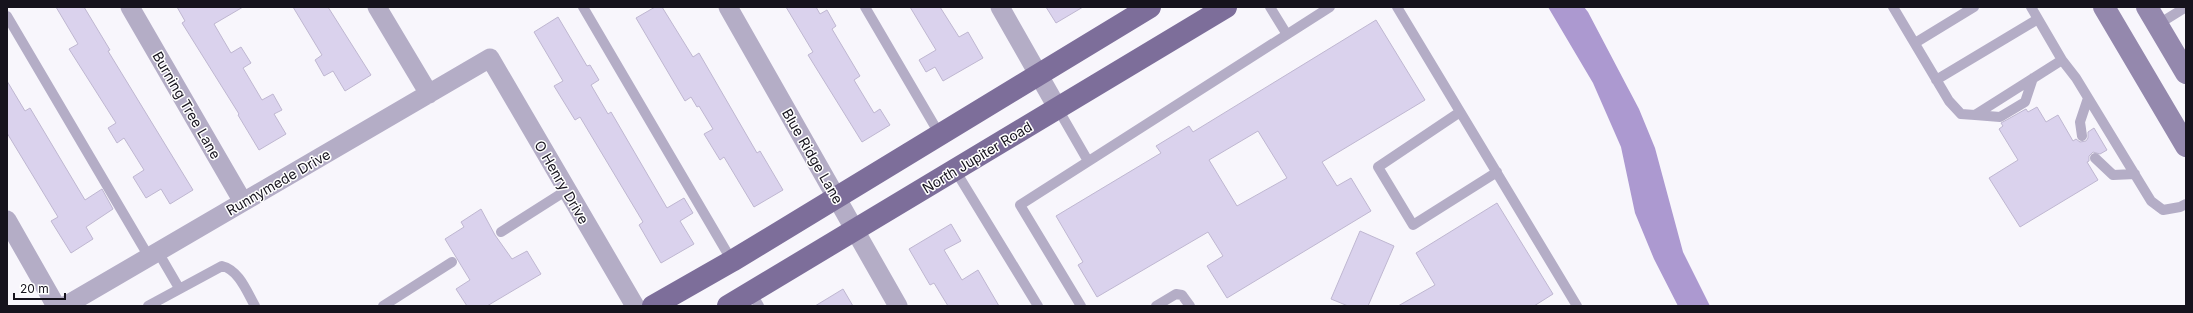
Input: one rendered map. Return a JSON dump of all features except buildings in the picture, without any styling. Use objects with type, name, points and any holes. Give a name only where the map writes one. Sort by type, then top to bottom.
[{"type":"main road","name":"North Jupiter Road","points":[[728,306],[755,299],[854,230],[1226,7]]},
{"type":"main road","points":[[2104,7],[2186,146]]},
{"type":"main road","points":[[654,306],[732,261],[836,196],[940,135],[1038,75],[1141,9]]},
{"type":"main road","points":[[2152,16],[2186,73]]},
{"type":"street","name":"Burning Tree Lane","points":[[130,7],[243,202]]},
{"type":"street","points":[[377,7],[429,94]]},
{"type":"street","name":"Blue Ridge Lane","points":[[728,7],[898,306]]},
{"type":"street","points":[[1000,7],[1058,109]]},
{"type":"street","name":"Runnymede Drive","points":[[65,306],[490,58]]},
{"type":"street","name":"O Henry Drive","points":[[490,58],[635,306]]},
{"type":"street","points":[[7,220],[56,306]]},
{"type":"lane","points":[[583,7],[732,261]]},
{"type":"lane","points":[[865,7],[940,135]]},
{"type":"lane","points":[[1270,7],[1286,33]]},
{"type":"lane","points":[[1082,306],[1020,205],[1286,33],[1330,7]]},
{"type":"lane","points":[[1398,7],[1577,306]]},
{"type":"lane","points":[[1893,7],[1949,101],[1961,114],[2000,117],[2025,102],[2033,78]]},
{"type":"lane","points":[[1915,43],[1974,7]]},
{"type":"lane","points":[[2031,7],[2062,60],[2076,78],[2151,201],[2163,210],[2180,207],[2186,204]]},
{"type":"lane","points":[[2152,16],[2186,7]]},
{"type":"lane","points":[[7,16],[153,254],[179,288]]},
{"type":"lane","points":[[1936,80],[2038,19]]},
{"type":"lane","points":[[1975,115],[2062,60]]},
{"type":"lane","points":[[2082,136],[2080,122],[2088,98]]},
{"type":"lane","points":[[1058,109],[1088,161]]},
{"type":"lane","points":[[1460,112],[1378,167],[1393,193],[1413,225],[1497,172]]},
{"type":"lane","points":[[2095,158],[2113,176],[2135,174]]},
{"type":"lane","points":[[955,170],[1038,306]]},
{"type":"lane","points":[[501,232],[567,190]]},
{"type":"lane","points":[[383,306],[452,262]]},
{"type":"lane","points":[[148,306],[217,267],[226,267],[239,279],[255,306]]},
{"type":"lane","points":[[1156,306],[1176,294],[1182,295],[1190,306]]},
{"type":"shaded area","points":[[1548,7],[1584,7],[1588,12],[1639,109],[1655,148],[1683,252],[1710,306],[1678,306],[1654,259],[1635,213],[1621,147],[1593,83]]}]
